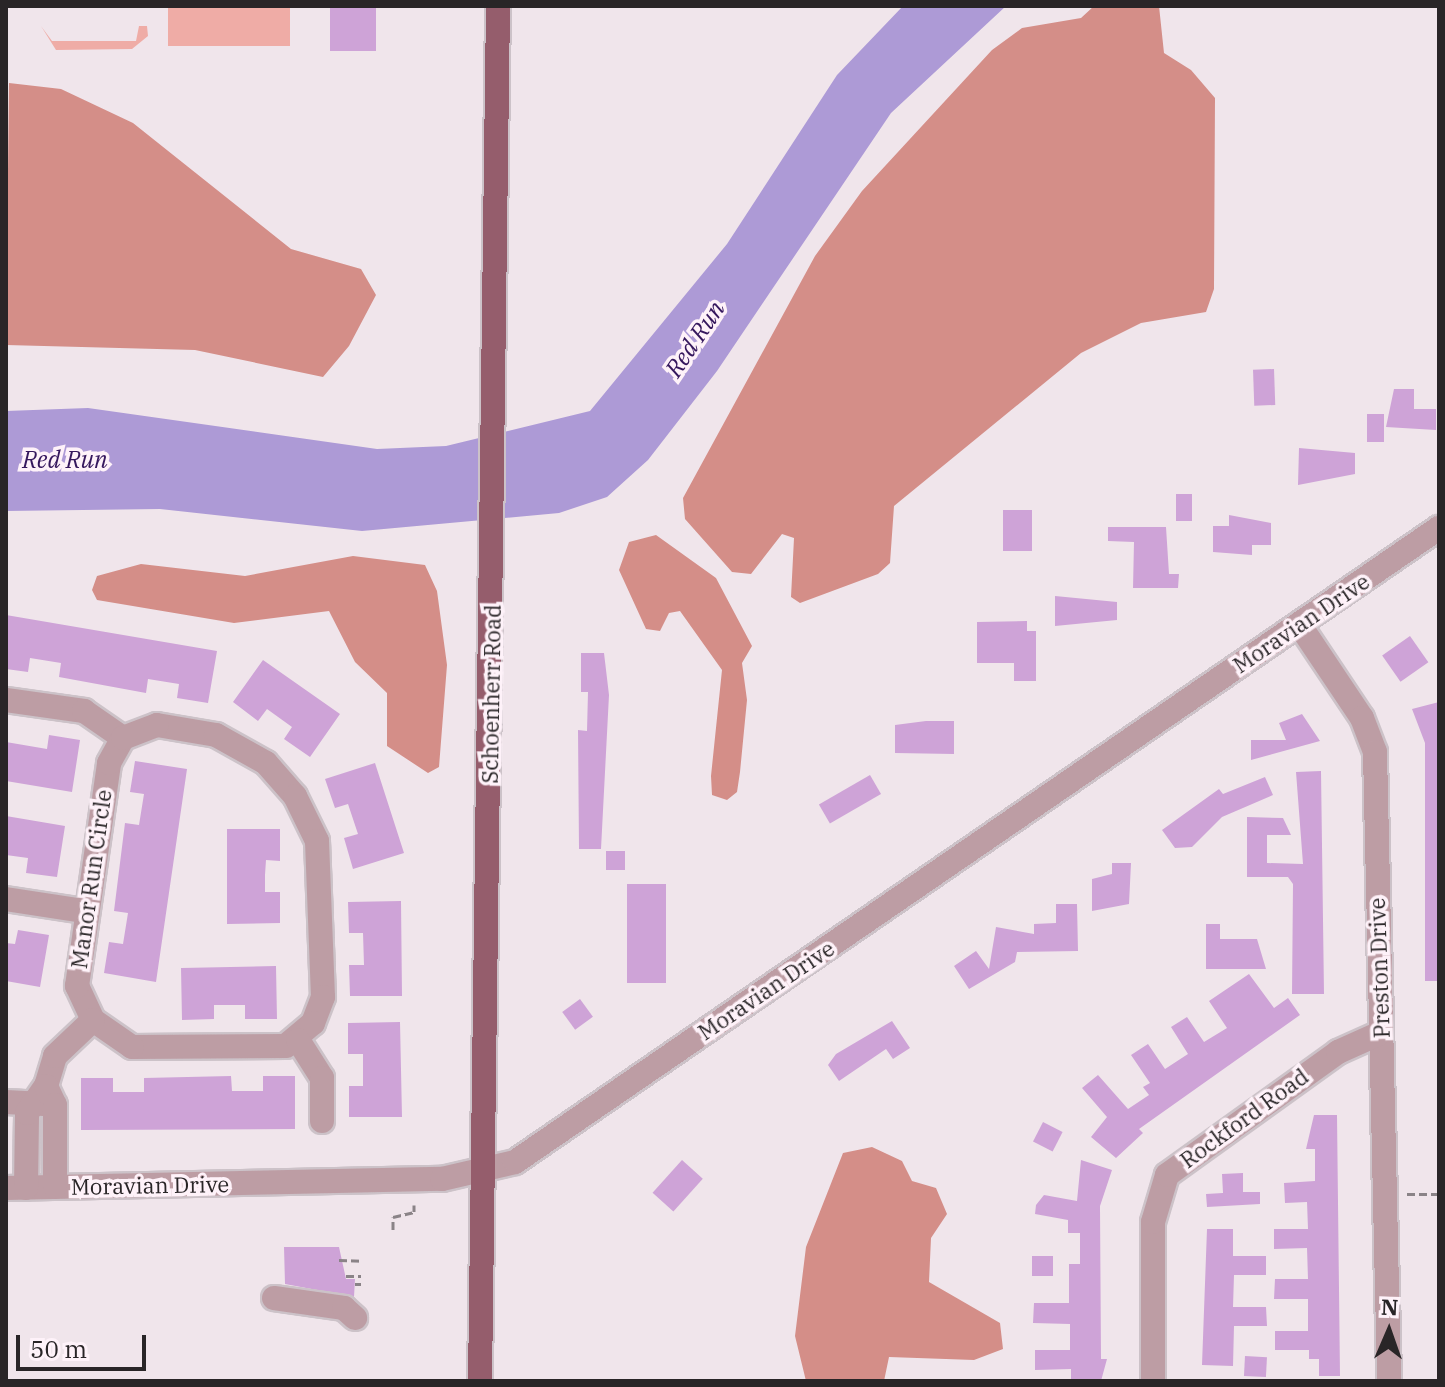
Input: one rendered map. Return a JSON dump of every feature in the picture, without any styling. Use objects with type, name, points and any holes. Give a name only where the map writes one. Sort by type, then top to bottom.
[{"type":"main road","name":"Schoenherr Road","points":[[480,1381],[493,579],[498,6]]},
{"type":"street","name":"Moravian Drive","points":[[16,1188],[483,1173],[553,1139],[1439,528]]},
{"type":"street","name":"Preston Drive","points":[[1299,624],[1362,718],[1375,752],[1378,1034],[1386,1076],[1389,1381]]},
{"type":"street","points":[[6,700],[84,711],[123,738],[157,725],[216,735],[266,763],[295,796],[317,841],[322,914],[323,997],[298,1040]]},
{"type":"street","name":"Manor Run Circle","points":[[93,1020],[77,986],[84,911],[105,780],[123,738]]},
{"type":"street","points":[[6,899],[84,911]]},
{"type":"street","points":[[16,1188],[34,1099],[60,1049],[93,1020],[147,1050],[298,1040]]},
{"type":"street","name":"Rockford Road","points":[[1153,1381],[1152,1236],[1167,1175],[1328,1058],[1378,1034]]},
{"type":"street","points":[[298,1040],[322,1078],[322,1121]]},
{"type":"street","points":[[34,1099],[55,1187]]},
{"type":"street","points":[[274,1298],[344,1308],[355,1318]]},
{"type":"path","points":[[1399,1194],[1439,1194]]},
{"type":"path","points":[[393,1230],[393,1217],[414,1212],[414,1205]]},
{"type":"path","points":[[339,1260],[362,1261]]},
{"type":"path","points":[[346,1276],[361,1276]]},
{"type":"path","points":[[355,1284],[361,1284]]},
{"type":"shaded area","points":[[168,6],[290,6],[290,46],[168,46]]},
{"type":"shaded area","points":[[1094,6],[1159,6],[1164,53],[1191,70],[1215,98],[1214,289],[1206,312],[1141,323],[1081,353],[894,506],[890,563],[878,574],[800,603],[791,597],[794,538],[782,534],[751,574],[732,572],[685,519],[683,498],[815,256],[862,191],[992,50],[1022,28],[1081,18]]},
{"type":"shaded area","points":[[41,26],[52,41],[136,41],[139,26],[147,26],[148,36],[132,49],[56,50]]},
{"type":"shaded area","points":[[9,83],[61,89],[133,123],[291,249],[361,269],[376,295],[349,346],[323,377],[195,350],[6,345]]},
{"type":"shaded area","points":[[656,535],[716,578],[752,646],[742,663],[747,700],[737,792],[727,800],[712,795],[711,776],[722,670],[680,611],[669,613],[660,631],[646,629],[619,570],[629,542]]},
{"type":"shaded area","points":[[353,556],[425,565],[437,591],[447,665],[439,767],[428,773],[387,746],[387,693],[355,662],[329,611],[234,623],[97,600],[92,590],[97,576],[141,564],[245,576]]},
{"type":"shaded area","points":[[872,1147],[902,1161],[912,1181],[936,1188],[947,1214],[931,1238],[929,1282],[1000,1323],[1003,1349],[974,1360],[889,1357],[884,1381],[806,1381],[795,1336],[806,1247],[843,1153]]},
{"type":"water","name":"Red Run","points":[[903,6],[1006,6],[891,113],[717,371],[648,460],[607,497],[559,513],[362,531],[160,509],[6,511],[6,411],[88,408],[377,449],[446,446],[590,411],[727,244],[837,75]]},
{"type":"building","points":[[330,6],[376,6],[376,51],[330,51]]},
{"type":"building","points":[[1274,369],[1275,405],[1254,406],[1253,370]]},
{"type":"building","points":[[1394,389],[1414,389],[1414,409],[1436,409],[1436,430],[1386,427]]},
{"type":"building","points":[[1367,414],[1384,414],[1384,442],[1367,442]]},
{"type":"building","points":[[1299,448],[1355,453],[1355,474],[1298,485]]},
{"type":"building","points":[[1176,494],[1192,494],[1192,521],[1176,521]]},
{"type":"building","points":[[1003,510],[1032,510],[1032,551],[1003,551]]},
{"type":"building","points":[[1229,515],[1271,523],[1271,545],[1252,545],[1252,555],[1213,552],[1213,526],[1229,526]]},
{"type":"building","points":[[1108,527],[1166,527],[1169,574],[1179,574],[1178,588],[1133,588],[1134,542],[1108,541]]},
{"type":"building","points":[[1055,596],[1117,602],[1117,620],[1055,626]]},
{"type":"building","points":[[6,615],[217,651],[208,703],[177,698],[179,684],[148,679],[146,693],[59,677],[61,663],[30,658],[28,672],[6,669]]},
{"type":"building","points":[[1027,621],[1027,631],[1036,631],[1036,681],[1014,681],[1014,663],[977,663],[977,622]]},
{"type":"building","points":[[1410,636],[1428,662],[1401,682],[1382,656]]},
{"type":"building","points":[[581,653],[604,653],[609,695],[601,849],[579,849],[578,730],[587,731],[588,692],[581,692]]},
{"type":"building","points":[[263,660],[340,714],[310,757],[284,739],[292,727],[267,709],[258,721],[233,702]]},
{"type":"building","points":[[1439,702],[1439,981],[1425,981],[1425,743],[1412,709]]},
{"type":"building","points":[[1302,714],[1320,741],[1251,760],[1251,740],[1286,740],[1279,723]]},
{"type":"building","points":[[954,721],[954,754],[895,753],[895,725]]},
{"type":"building","points":[[49,735],[80,740],[72,792],[6,781],[6,742],[47,749]]},
{"type":"building","points":[[135,761],[187,769],[156,982],[104,973],[109,942],[123,944],[128,913],[114,911],[125,823],[139,825],[144,794],[130,792]]},
{"type":"building","points":[[375,763],[404,853],[353,869],[344,838],[358,834],[348,804],[335,808],[325,779]]},
{"type":"building","points":[[1321,771],[1324,994],[1292,994],[1293,884],[1288,877],[1247,877],[1247,817],[1283,818],[1291,835],[1267,835],[1267,863],[1303,864],[1296,772]]},
{"type":"building","points":[[870,775],[881,794],[830,824],[819,805]]},
{"type":"building","points":[[1265,777],[1273,795],[1222,817],[1192,847],[1175,848],[1162,830],[1219,789],[1223,794]]},
{"type":"building","points":[[6,816],[65,826],[57,877],[26,873],[28,858],[6,855]]},
{"type":"building","points":[[227,829],[280,829],[280,861],[266,860],[265,892],[280,892],[280,923],[227,924]]},
{"type":"building","points":[[606,851],[625,851],[625,870],[606,870]]},
{"type":"building","points":[[1112,863],[1131,863],[1129,904],[1092,911],[1092,879],[1112,874]]},
{"type":"building","points":[[627,884],[666,884],[666,983],[627,983]]},
{"type":"building","points":[[401,901],[402,996],[350,996],[349,965],[364,965],[363,933],[349,933],[348,902]]},
{"type":"building","points":[[1056,904],[1077,904],[1078,951],[1017,952],[1015,962],[969,989],[954,966],[976,951],[989,969],[996,927],[1034,934],[1034,924],[1056,923]]},
{"type":"building","points":[[1206,924],[1220,924],[1220,939],[1257,939],[1266,969],[1206,969]]},
{"type":"building","points":[[18,930],[49,935],[40,987],[6,981],[6,943],[15,944]]},
{"type":"building","points":[[276,966],[277,1019],[245,1019],[245,1005],[214,1005],[214,1019],[182,1020],[181,968]]},
{"type":"building","points":[[1249,974],[1274,1008],[1288,998],[1300,1015],[1139,1129],[1143,1133],[1116,1158],[1091,1137],[1107,1117],[1082,1088],[1098,1075],[1128,1109],[1149,1095],[1143,1087],[1150,1083],[1131,1055],[1148,1044],[1165,1069],[1188,1054],[1171,1027],[1187,1017],[1204,1042],[1227,1028],[1209,1001]]},
{"type":"building","points":[[580,999],[593,1017],[575,1030],[562,1012]]},
{"type":"building","points":[[892,1021],[910,1048],[893,1059],[886,1049],[839,1081],[828,1065],[836,1054]]},
{"type":"building","points":[[400,1022],[402,1117],[349,1117],[349,1086],[363,1086],[363,1054],[348,1054],[348,1023]]},
{"type":"building","points":[[231,1076],[232,1091],[263,1091],[263,1076],[295,1076],[295,1129],[81,1130],[81,1078],[113,1078],[113,1092],[144,1092],[144,1078]]},
{"type":"building","points":[[1314,1115],[1337,1115],[1340,1376],[1319,1376],[1319,1359],[1309,1359],[1309,1350],[1275,1350],[1275,1331],[1308,1331],[1308,1299],[1274,1299],[1275,1279],[1308,1279],[1307,1248],[1274,1249],[1274,1229],[1308,1229],[1307,1202],[1285,1203],[1284,1183],[1315,1181],[1315,1149],[1306,1149]]},
{"type":"building","points":[[1043,1122],[1063,1132],[1053,1152],[1033,1142]]},
{"type":"building","points":[[682,1160],[703,1179],[673,1211],[653,1193]]},
{"type":"building","points":[[1081,1160],[1112,1170],[1100,1206],[1101,1359],[1107,1359],[1101,1381],[1071,1381],[1071,1369],[1035,1370],[1035,1350],[1070,1350],[1070,1324],[1033,1323],[1034,1303],[1069,1303],[1069,1264],[1080,1264],[1080,1233],[1068,1233],[1068,1220],[1035,1214],[1036,1205],[1044,1195],[1077,1201]]},
{"type":"building","points":[[1243,1173],[1243,1192],[1260,1192],[1260,1204],[1207,1207],[1206,1194],[1223,1193],[1222,1174]]},
{"type":"building","points":[[1207,1229],[1233,1229],[1233,1256],[1266,1256],[1266,1275],[1234,1275],[1233,1307],[1266,1307],[1267,1326],[1234,1326],[1233,1366],[1202,1365]]},
{"type":"building","points":[[284,1247],[339,1247],[346,1279],[355,1279],[354,1297],[285,1284]]},
{"type":"building","points":[[1032,1256],[1053,1256],[1053,1276],[1032,1276]]},
{"type":"building","points":[[1245,1356],[1267,1357],[1266,1377],[1244,1376]]}]
